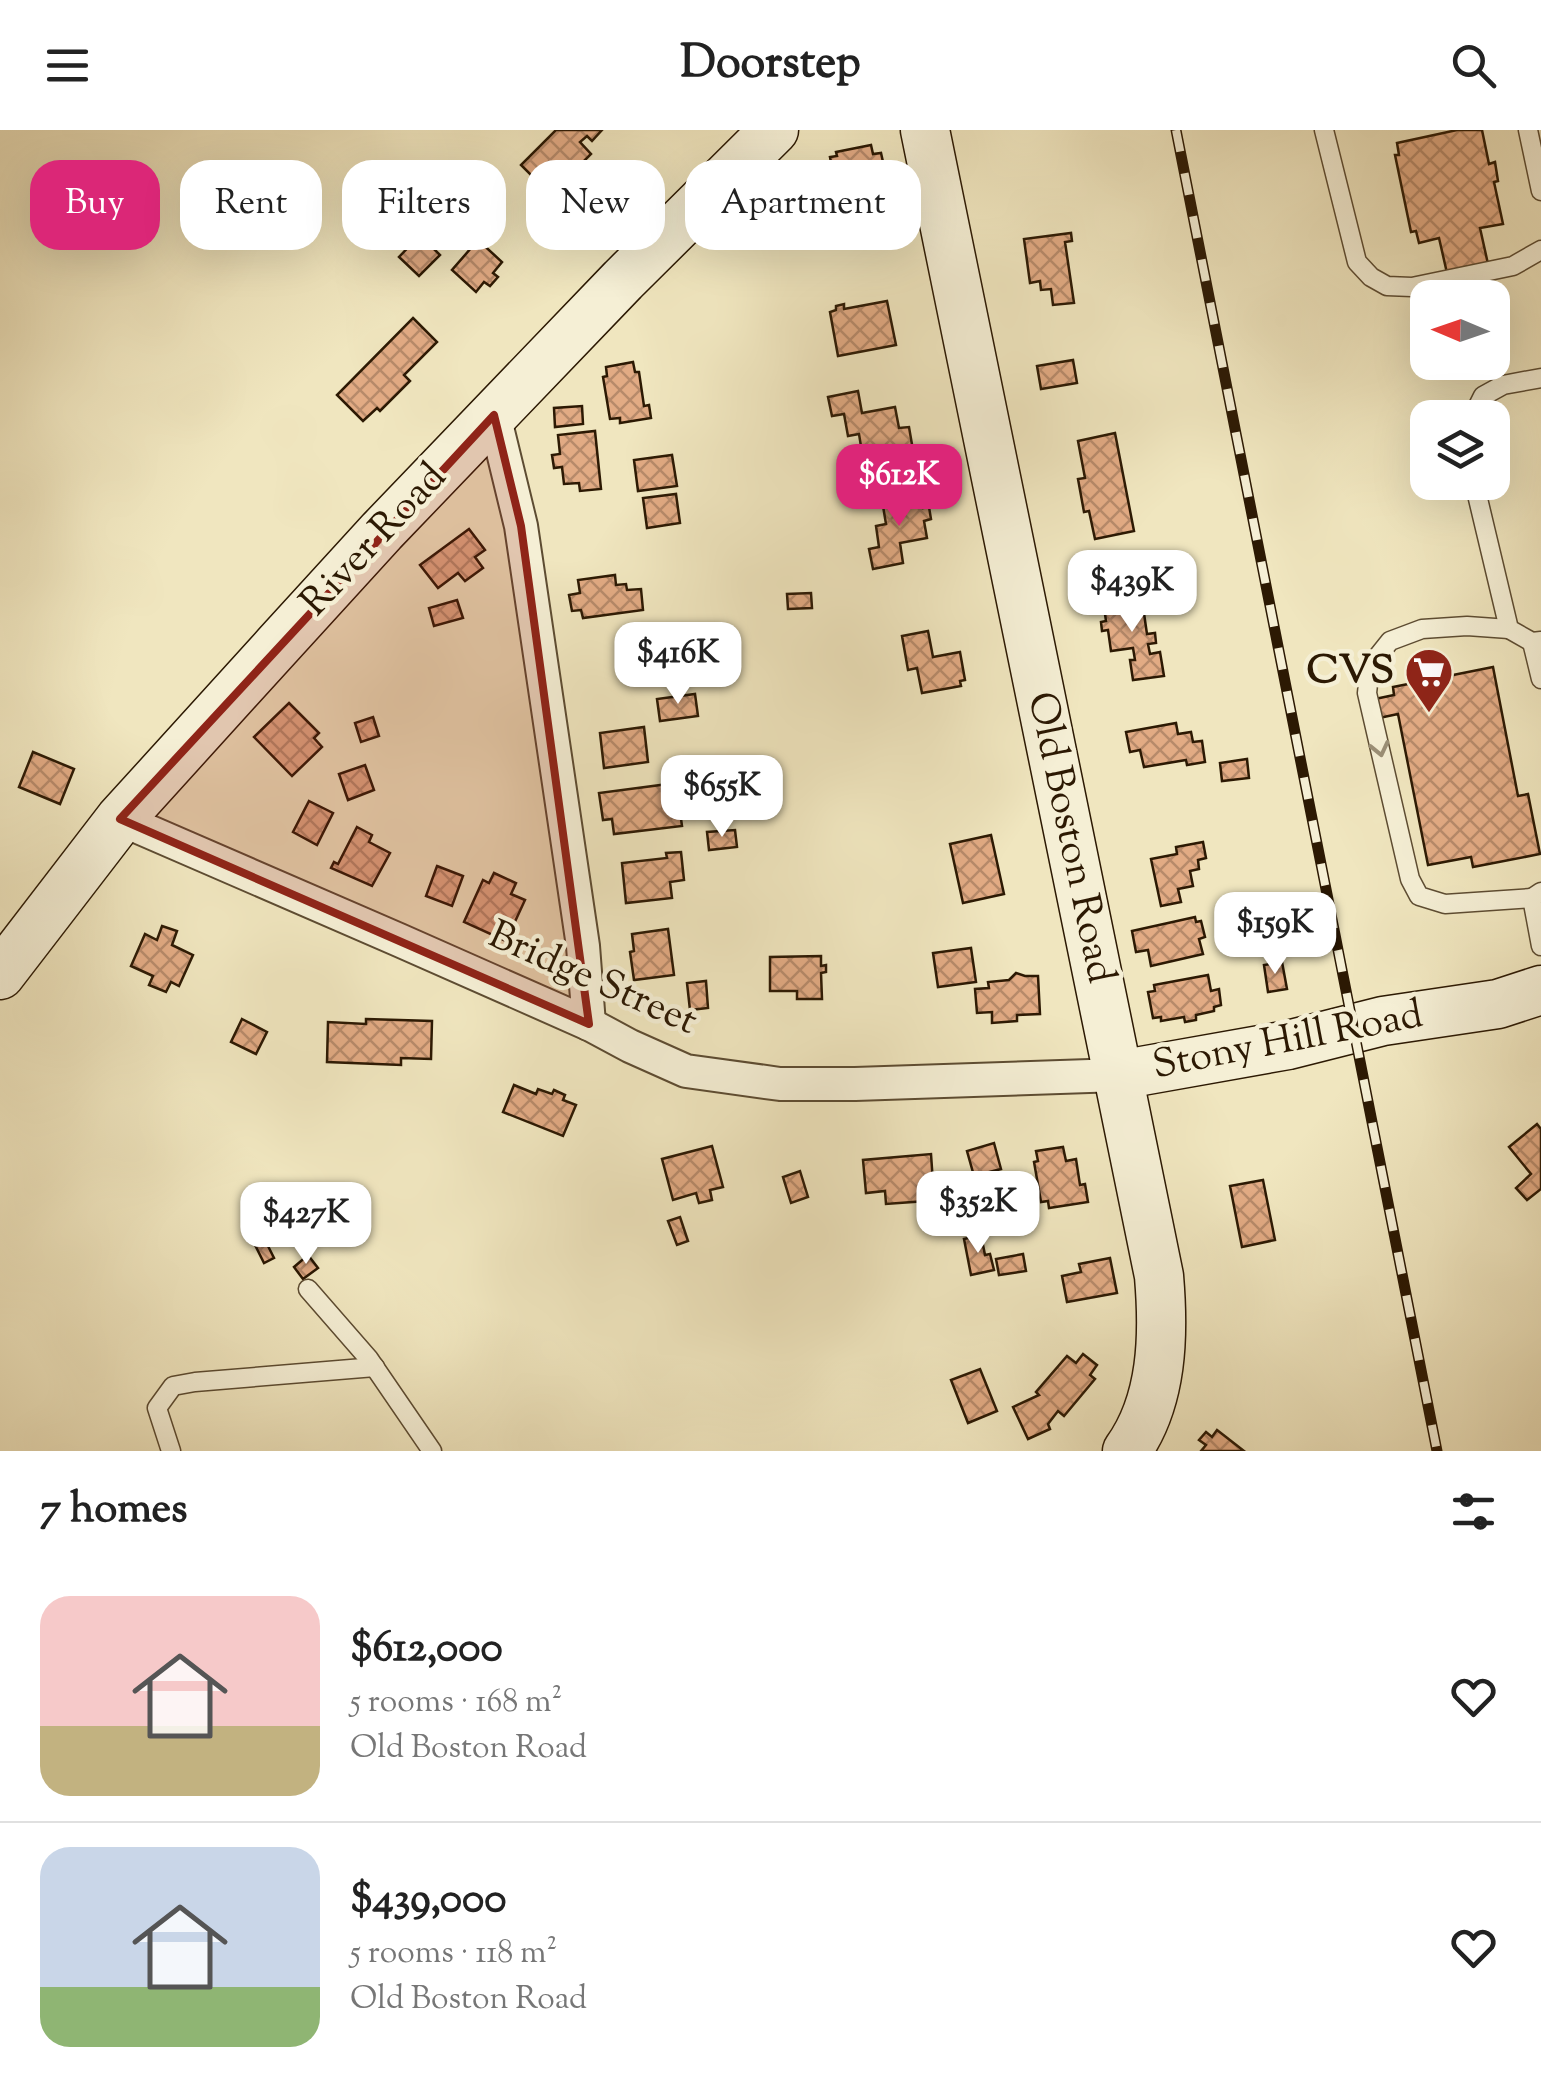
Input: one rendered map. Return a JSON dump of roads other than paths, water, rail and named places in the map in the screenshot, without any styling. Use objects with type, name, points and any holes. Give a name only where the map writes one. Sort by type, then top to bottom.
[{"type":"street","name":"River Road","points":[[0,975],[120,819],[382,531],[623,280],[774,130]]},
{"type":"street","name":"Old Boston Road","points":[[925,130],[1119,1075]]},
{"type":"street","points":[[494,415],[521,526],[584,946],[589,1024]]},
{"type":"street","name":"Bridge Street","points":[[120,819],[589,1024],[686,1071],[780,1084],[1119,1075]]},
{"type":"street","points":[[1520,997],[1541,1026]]},
{"type":"street","name":"Stony Hill Road","points":[[1128,1451],[1139,1435],[1151,1398],[1160,1362],[1163,1323],[1160,1276],[1119,1075],[1520,997]]},
{"type":"lane","points":[[1324,130],[1358,262],[1371,277],[1387,286],[1412,286],[1513,266],[1541,250]]},
{"type":"lane","points":[[1528,130],[1541,191]]},
{"type":"lane","points":[[1482,400],[1504,385],[1541,378]]},
{"type":"lane","points":[[1478,500],[1509,629]]},
{"type":"lane","points":[[1541,679],[1537,642],[1509,629],[1422,629],[1390,642],[1370,666],[1367,692],[1410,879],[1419,896],[1444,904],[1537,895],[1541,946]]},
{"type":"lane","points":[[308,1289],[375,1367],[432,1451]]},
{"type":"lane","points":[[171,1451],[157,1408],[173,1386],[375,1367]]},
{"type":"railway","points":[[1176,130],[1437,1451]]},
{"type":"place","name":"CVS","points":[[1429,714]]}]
